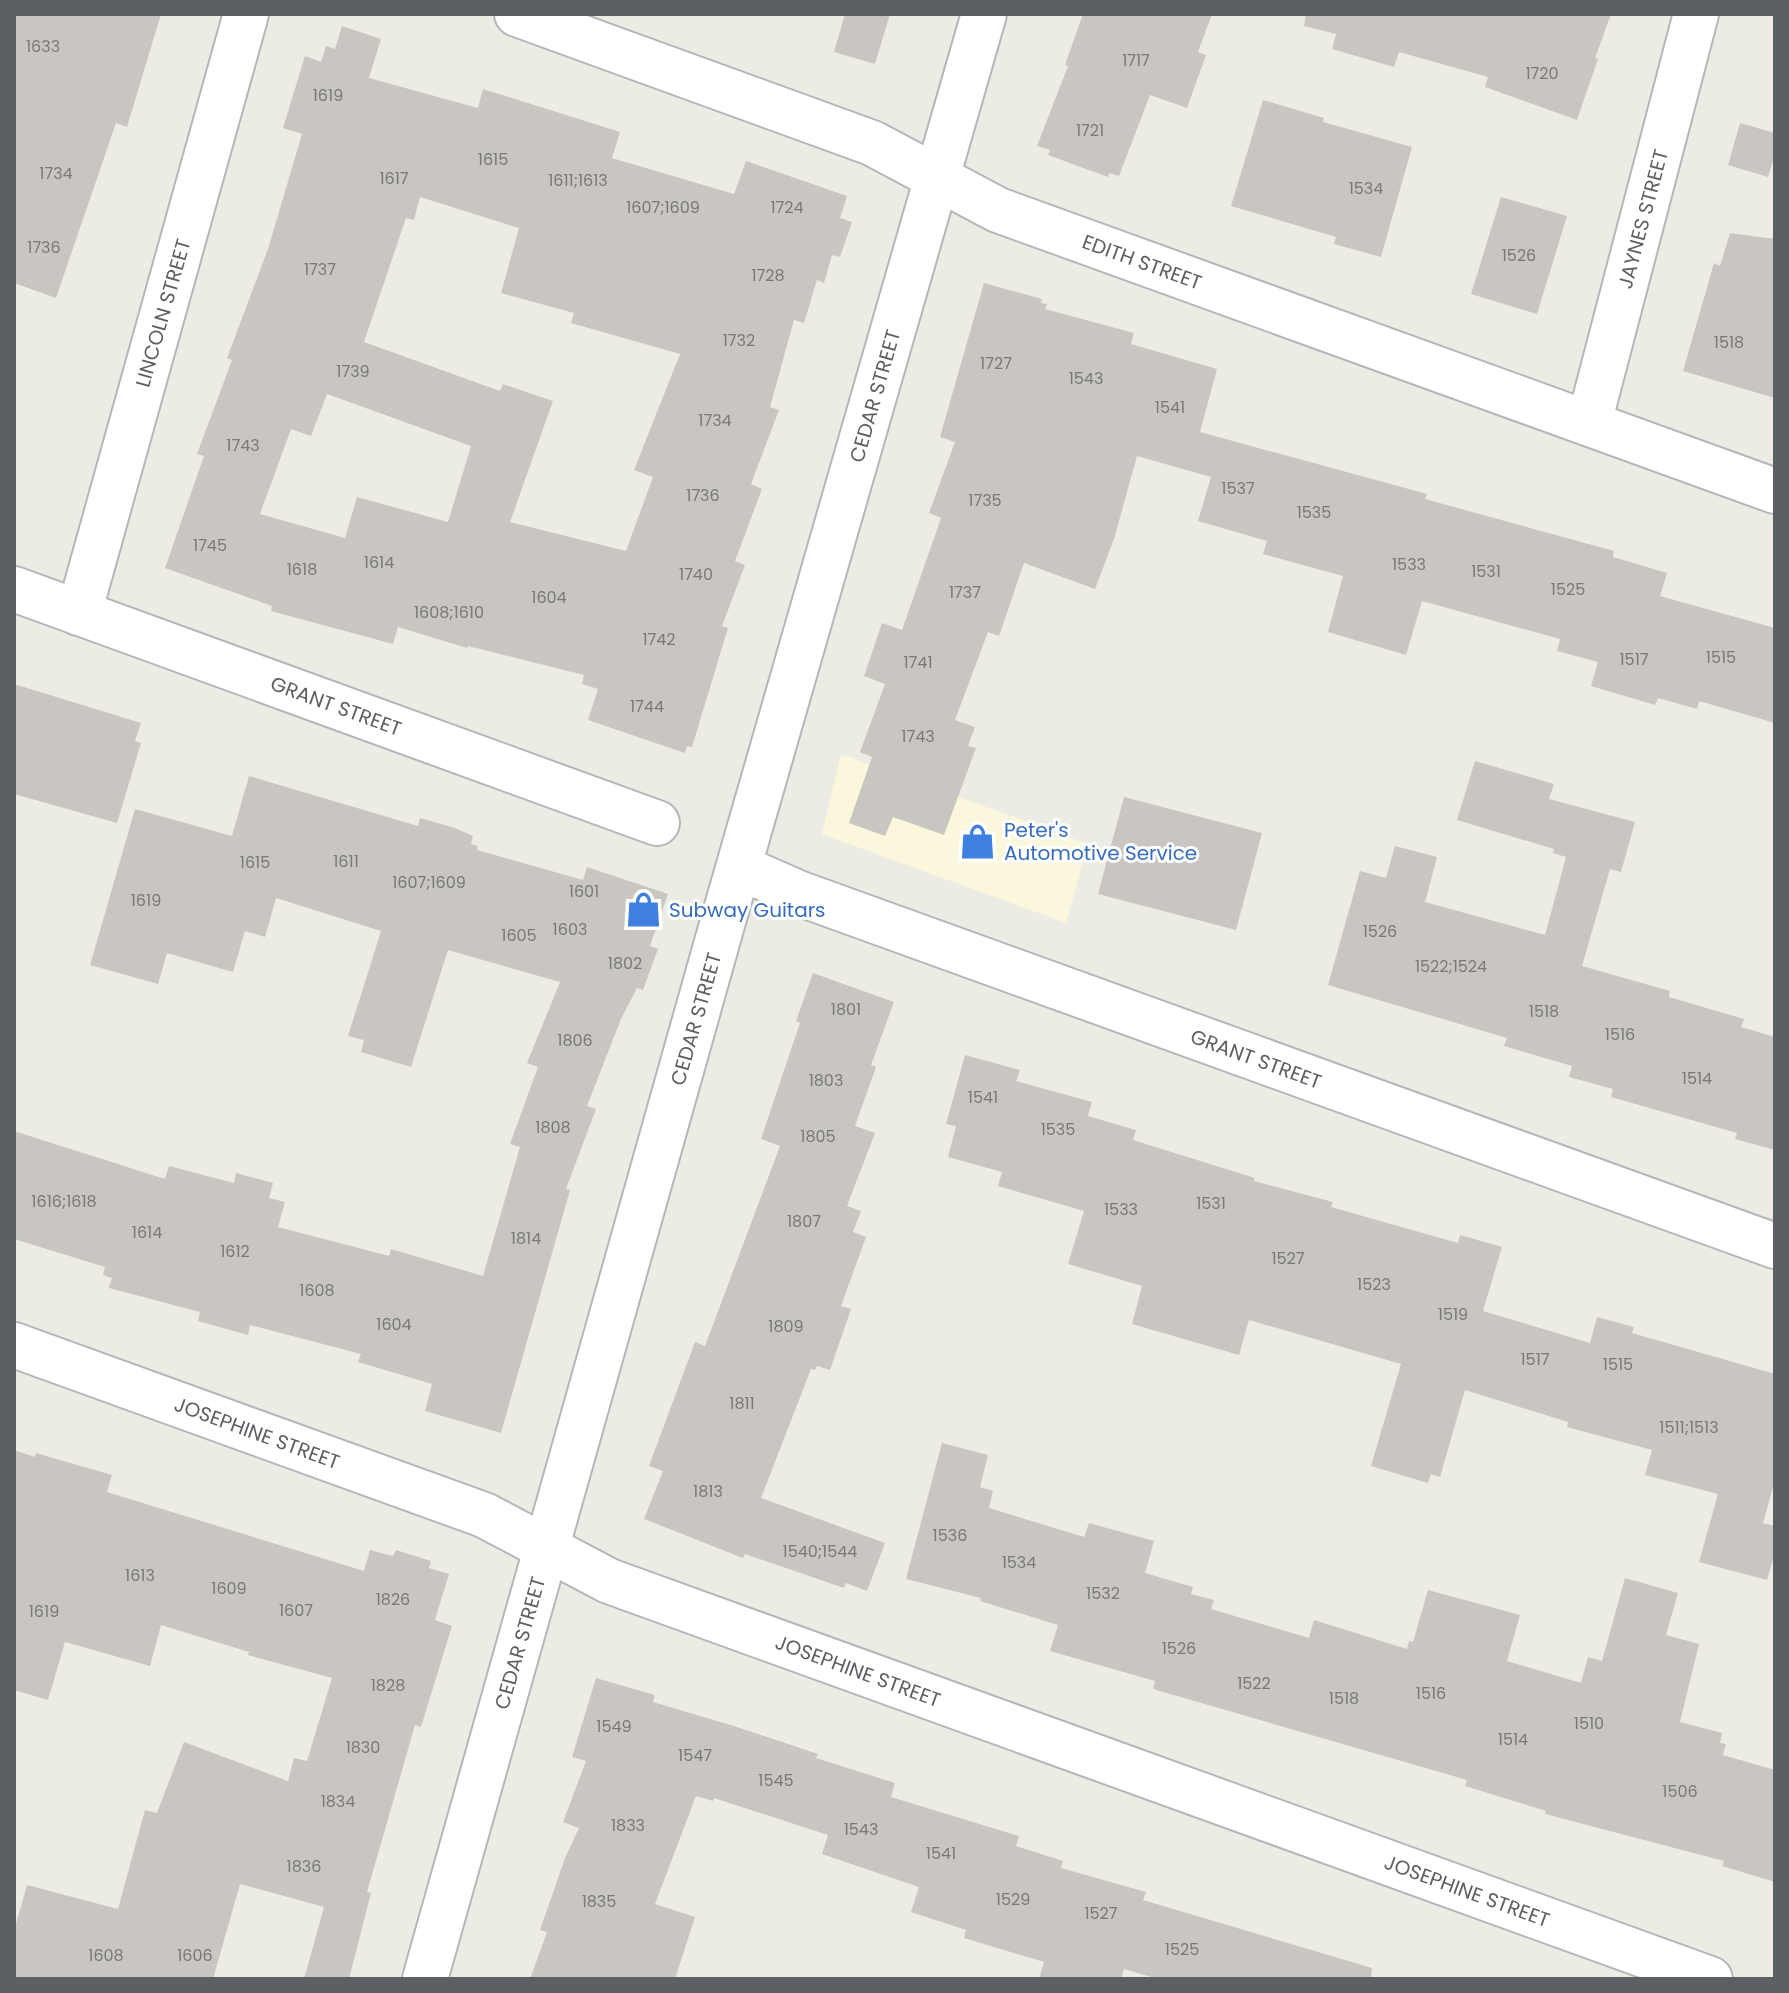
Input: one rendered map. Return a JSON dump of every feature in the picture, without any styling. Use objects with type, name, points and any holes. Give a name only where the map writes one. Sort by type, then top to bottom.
[{"type":"street","name":"LINCOLN STREET","points":[[79,613],[246,14]]},
{"type":"street","name":"EDITH STREET","points":[[517,14],[872,143],[998,210],[1775,491]]},
{"type":"street","name":"CEDAR STREET","points":[[425,1979],[984,14]]},
{"type":"street","name":"JAYNES STREET","points":[[1589,423],[1696,14]]},
{"type":"street","name":"GRANT STREET","points":[[14,589],[657,823]]},
{"type":"street","name":"GRANT STREET","points":[[739,867],[798,893],[1775,1246]]},
{"type":"street","name":"JOSEPHINE STREET","points":[[14,1345],[484,1515],[609,1581],[1710,1979]]},
{"type":"shaded area","points":[[841,754],[1088,844],[1066,923],[822,834]]},
{"type":"building","points":[[14,14],[161,14],[127,127],[116,123],[56,298],[14,283]]},
{"type":"building","points":[[845,14],[890,14],[875,64],[834,52]]},
{"type":"building","points":[[1083,14],[1212,14],[1198,52],[1206,55],[1187,108],[1150,95],[1119,176],[1109,173],[1108,177],[1048,155],[1050,150],[1037,146],[1068,66],[1065,65]]},
{"type":"building","points":[[1306,14],[1611,14],[1577,120],[1485,87],[1488,77],[1399,52],[1394,67],[1332,49],[1336,34],[1304,26]]},
{"type":"building","points":[[342,26],[381,39],[369,78],[478,108],[483,89],[620,132],[612,158],[734,194],[746,161],[847,196],[840,218],[852,222],[840,257],[832,255],[824,283],[817,280],[804,323],[794,320],[770,407],[779,410],[751,484],[762,489],[735,561],[745,565],[722,626],[728,628],[692,747],[687,746],[685,753],[588,720],[598,689],[582,684],[584,675],[467,648],[398,627],[393,644],[271,611],[272,606],[165,568],[204,456],[197,454],[232,360],[227,358],[268,249],[302,134],[283,128],[305,56],[321,62],[326,46],[335,49]],"holes":[[[420,197],[519,228],[501,293],[574,313],[571,323],[680,354],[634,470],[653,477],[626,551],[510,522],[553,401],[503,384],[500,391],[364,342],[406,218],[414,220]],[[327,394],[471,446],[448,522],[357,497],[345,538],[260,514],[291,429],[311,436]]]},
{"type":"building","points":[[1263,100],[1324,118],[1323,122],[1412,147],[1381,257],[1334,244],[1336,237],[1231,206]]},
{"type":"building","points":[[1740,123],[1775,133],[1775,154],[1768,177],[1728,165]]},
{"type":"building","points":[[1501,197],[1567,216],[1537,314],[1471,294]]},
{"type":"building","points":[[1730,233],[1775,239],[1775,398],[1683,371],[1714,263],[1720,266]]},
{"type":"building","points":[[984,283],[1042,299],[1041,303],[1047,304],[1045,309],[1134,333],[1131,344],[1217,369],[1200,432],[1427,494],[1425,499],[1614,551],[1613,557],[1667,573],[1660,596],[1775,628],[1775,723],[1699,701],[1697,709],[1658,698],[1655,705],[1591,686],[1598,662],[1557,651],[1560,639],[1422,601],[1406,655],[1328,632],[1343,576],[1263,554],[1267,541],[1198,521],[1211,477],[1137,456],[1114,539],[1095,589],[1024,563],[999,636],[988,632],[955,720],[975,727],[968,746],[976,748],[944,835],[893,817],[885,836],[849,823],[872,757],[860,752],[885,684],[864,676],[882,623],[902,630],[941,518],[929,513],[955,442],[940,437]]},
{"type":"building","points":[[14,684],[141,723],[135,741],[141,743],[117,823],[14,794]]},
{"type":"building","points":[[1475,761],[1554,784],[1549,799],[1635,822],[1621,872],[1610,869],[1582,966],[1670,991],[1669,997],[1744,1019],[1741,1027],[1775,1037],[1775,1150],[1735,1139],[1737,1133],[1611,1097],[1613,1089],[1569,1077],[1572,1066],[1504,1046],[1507,1038],[1328,985],[1360,871],[1386,878],[1395,846],[1437,857],[1425,902],[1545,935],[1566,857],[1553,853],[1554,849],[1457,820]]},
{"type":"building","points":[[249,776],[418,826],[420,818],[455,828],[473,836],[471,844],[478,846],[477,850],[583,880],[587,867],[668,894],[650,946],[658,949],[643,990],[637,988],[621,1019],[587,1106],[596,1109],[566,1189],[570,1190],[501,1433],[425,1411],[432,1384],[358,1362],[361,1354],[250,1325],[248,1335],[198,1321],[200,1312],[109,1288],[112,1278],[103,1275],[105,1267],[14,1239],[14,1131],[165,1179],[169,1166],[234,1183],[236,1173],[273,1183],[269,1198],[285,1202],[278,1227],[389,1256],[391,1249],[483,1276],[520,1147],[510,1144],[538,1067],[527,1063],[560,982],[448,950],[411,1067],[361,1052],[364,1040],[348,1036],[381,931],[276,898],[265,937],[245,931],[233,972],[167,953],[158,984],[90,965],[135,809],[232,836]]},
{"type":"building","points":[[1124,797],[1262,833],[1236,930],[1098,894]]},
{"type":"building","points":[[813,973],[894,1002],[871,1065],[876,1067],[855,1126],[875,1133],[847,1206],[861,1211],[853,1232],[866,1237],[841,1306],[851,1309],[830,1370],[817,1366],[815,1370],[811,1369],[761,1498],[885,1543],[867,1591],[846,1583],[844,1588],[745,1554],[743,1558],[644,1519],[663,1471],[649,1466],[695,1342],[705,1346],[780,1146],[761,1139],[800,1023],[796,1021]]},
{"type":"building","points":[[965,1055],[1020,1070],[1016,1081],[1092,1102],[1088,1116],[1136,1130],[1133,1140],[1255,1178],[1254,1181],[1333,1202],[1331,1207],[1458,1243],[1460,1235],[1502,1247],[1483,1311],[1590,1343],[1597,1317],[1634,1327],[1632,1333],[1775,1374],[1775,1480],[1763,1523],[1775,1526],[1775,1552],[1767,1580],[1699,1562],[1718,1494],[1645,1475],[1652,1450],[1567,1427],[1568,1422],[1465,1390],[1440,1477],[1431,1474],[1428,1483],[1371,1466],[1401,1364],[1249,1320],[1239,1355],[1132,1324],[1142,1286],[1068,1264],[1084,1211],[998,1186],[1002,1172],[948,1157],[956,1126],[946,1124]]},
{"type":"building","points":[[942,1443],[988,1455],[980,1487],[993,1491],[989,1508],[1084,1537],[1089,1523],[1154,1541],[1145,1573],[1193,1587],[1191,1594],[1214,1600],[1211,1609],[1309,1638],[1314,1620],[1407,1649],[1409,1641],[1413,1642],[1428,1590],[1520,1615],[1507,1661],[1581,1683],[1588,1657],[1602,1661],[1625,1578],[1678,1593],[1666,1635],[1699,1644],[1680,1722],[1722,1733],[1720,1743],[1726,1744],[1723,1755],[1775,1770],[1775,1882],[1722,1866],[1724,1861],[1545,1814],[1546,1811],[1465,1786],[1467,1780],[1153,1689],[1155,1681],[1050,1651],[1058,1625],[980,1601],[981,1598],[906,1579]]},
{"type":"building","points":[[14,1450],[35,1457],[36,1453],[112,1475],[107,1492],[364,1571],[370,1550],[393,1556],[396,1550],[431,1561],[429,1568],[449,1574],[435,1620],[452,1626],[421,1727],[415,1725],[367,1892],[371,1893],[349,1979],[304,1979],[324,1907],[240,1884],[213,1979],[14,1979],[14,1931],[27,1885],[118,1909],[145,1810],[157,1813],[184,1742],[288,1781],[294,1758],[307,1761],[332,1678],[248,1655],[249,1652],[161,1625],[150,1666],[65,1642],[48,1700],[14,1690]]},
{"type":"building","points":[[596,1678],[655,1695],[653,1702],[818,1754],[816,1758],[895,1783],[891,1797],[1019,1836],[1016,1846],[1063,1861],[1061,1868],[1146,1892],[1143,1900],[1372,1968],[1371,1979],[1158,1979],[1124,1969],[1121,1979],[1039,1979],[1044,1962],[964,1938],[966,1930],[911,1912],[919,1887],[822,1854],[828,1835],[714,1798],[713,1801],[696,1796],[655,1904],[695,1917],[675,1979],[530,1979],[547,1932],[540,1930],[579,1828],[563,1822],[586,1761],[572,1757]]},
{"type":"place","name":"Peter's Automotive Service","points":[[978,842]]},
{"type":"place","name":"Subway Guitars","points":[[643,910]]}]
